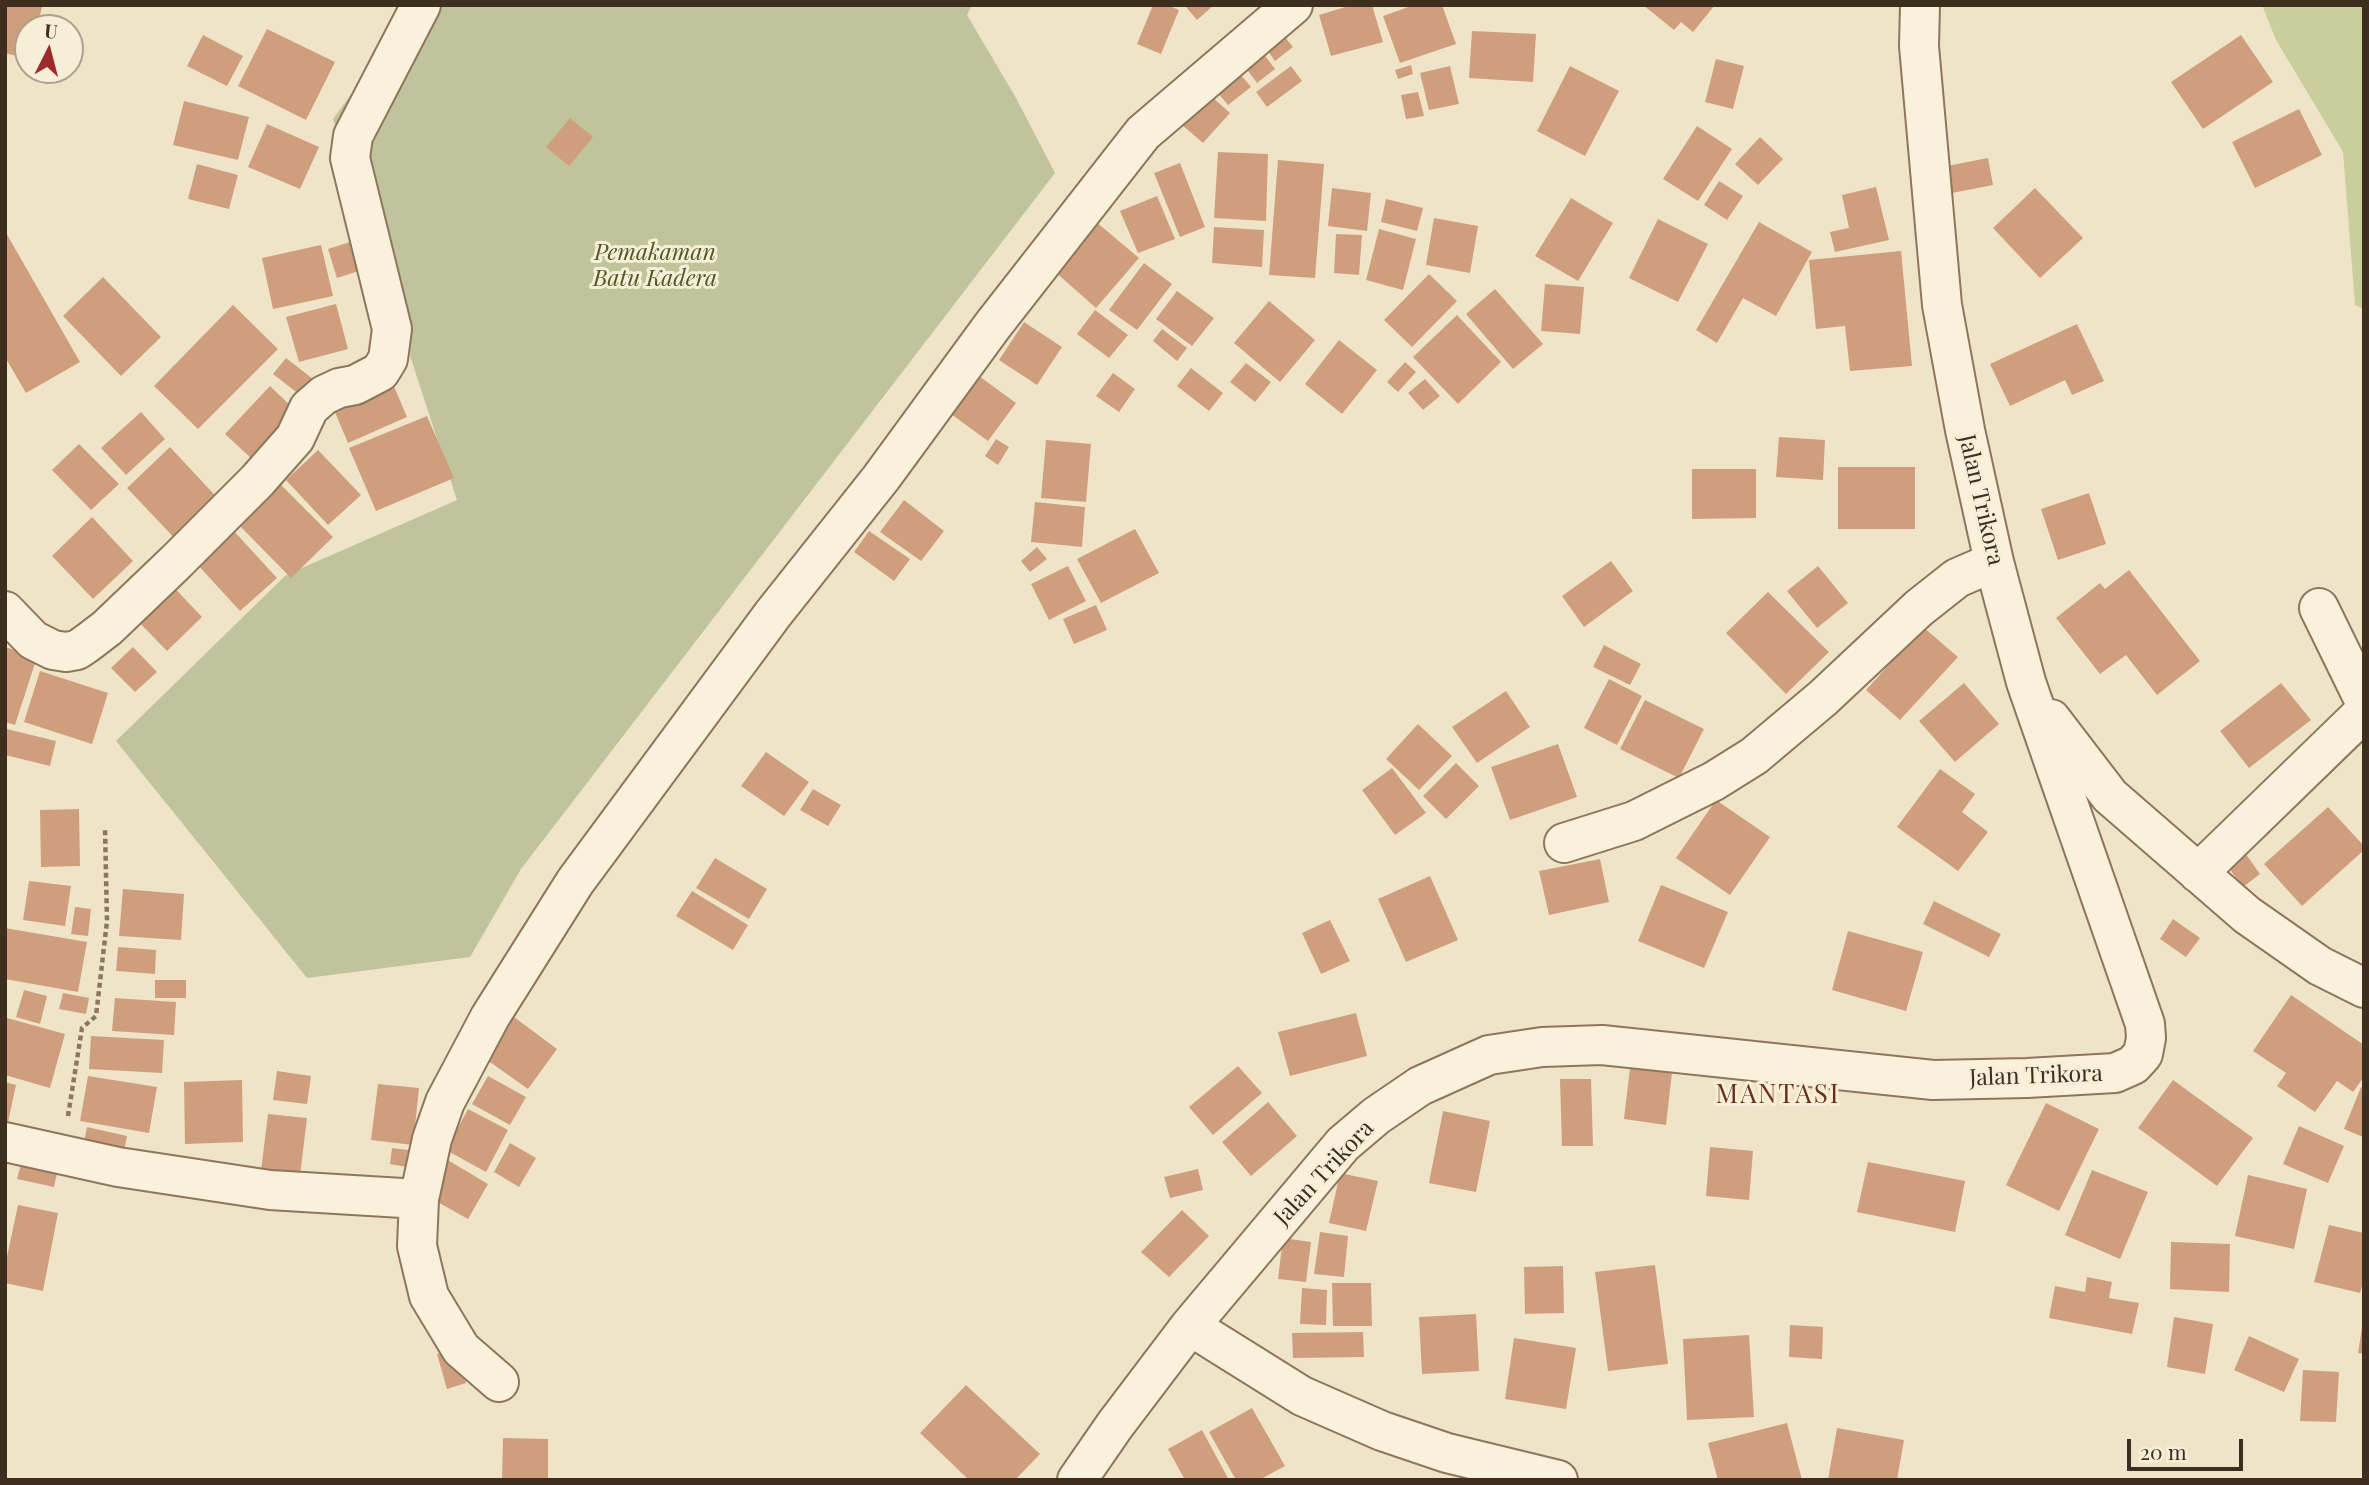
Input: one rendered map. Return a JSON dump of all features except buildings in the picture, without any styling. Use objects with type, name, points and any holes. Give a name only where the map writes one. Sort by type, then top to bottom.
[{"type":"street","points":[[5,611],[33,640],[53,650],[76,650],[107,628],[257,481],[295,438],[309,408],[324,395],[355,385],[380,372],[388,359],[392,329],[351,158],[353,136],[421,5]]},
{"type":"street","points":[[499,1382],[461,1349],[429,1296],[417,1246],[418,1199],[432,1139],[445,1102],[490,1017],[575,882],[773,614],[881,478],[993,325],[1143,133],[1293,5]]},
{"type":"street","name":"Jalan Trikora","points":[[1077,1480],[1115,1425],[1191,1326],[1343,1144],[1376,1116],[1420,1086],[1489,1055],[1542,1047],[1602,1045],[1933,1080],[2115,1073],[2133,1065],[2143,1054],[2146,1038],[2144,1024],[2026,682],[1994,562],[1965,430],[1942,305],[1919,46],[1920,5]]},
{"type":"street","points":[[1564,843],[1634,821],[1714,781],[1754,756],[1823,698],[1938,593],[1957,578],[1994,562]]},
{"type":"street","points":[[2319,608],[2364,700]]},
{"type":"street","points":[[2026,682],[2059,731],[2110,796],[2246,915],[2320,965],[2364,988]]},
{"type":"street","points":[[2198,873],[2364,712]]},
{"type":"street","points":[[5,1142],[118,1167],[270,1190],[418,1199]]},
{"type":"street","points":[[1191,1326],[1302,1396],[1382,1431],[1447,1453],[1558,1480]]},
{"type":"path","points":[[61,1156],[82,1028],[96,1016],[107,921],[105,828]]},
{"type":"green space","name":"Pemakaman Batu Kadera","points":[[417,5],[972,5],[967,15],[1016,98],[1055,173],[521,869],[470,957],[307,978],[116,741],[286,575],[457,500],[333,119]]},
{"type":"green space","points":[[2262,5],[2364,5],[2364,309],[2355,305],[2343,152],[2276,40]]},
{"type":"district","name":"MANTASI","points":[[1778,1095]]}]
